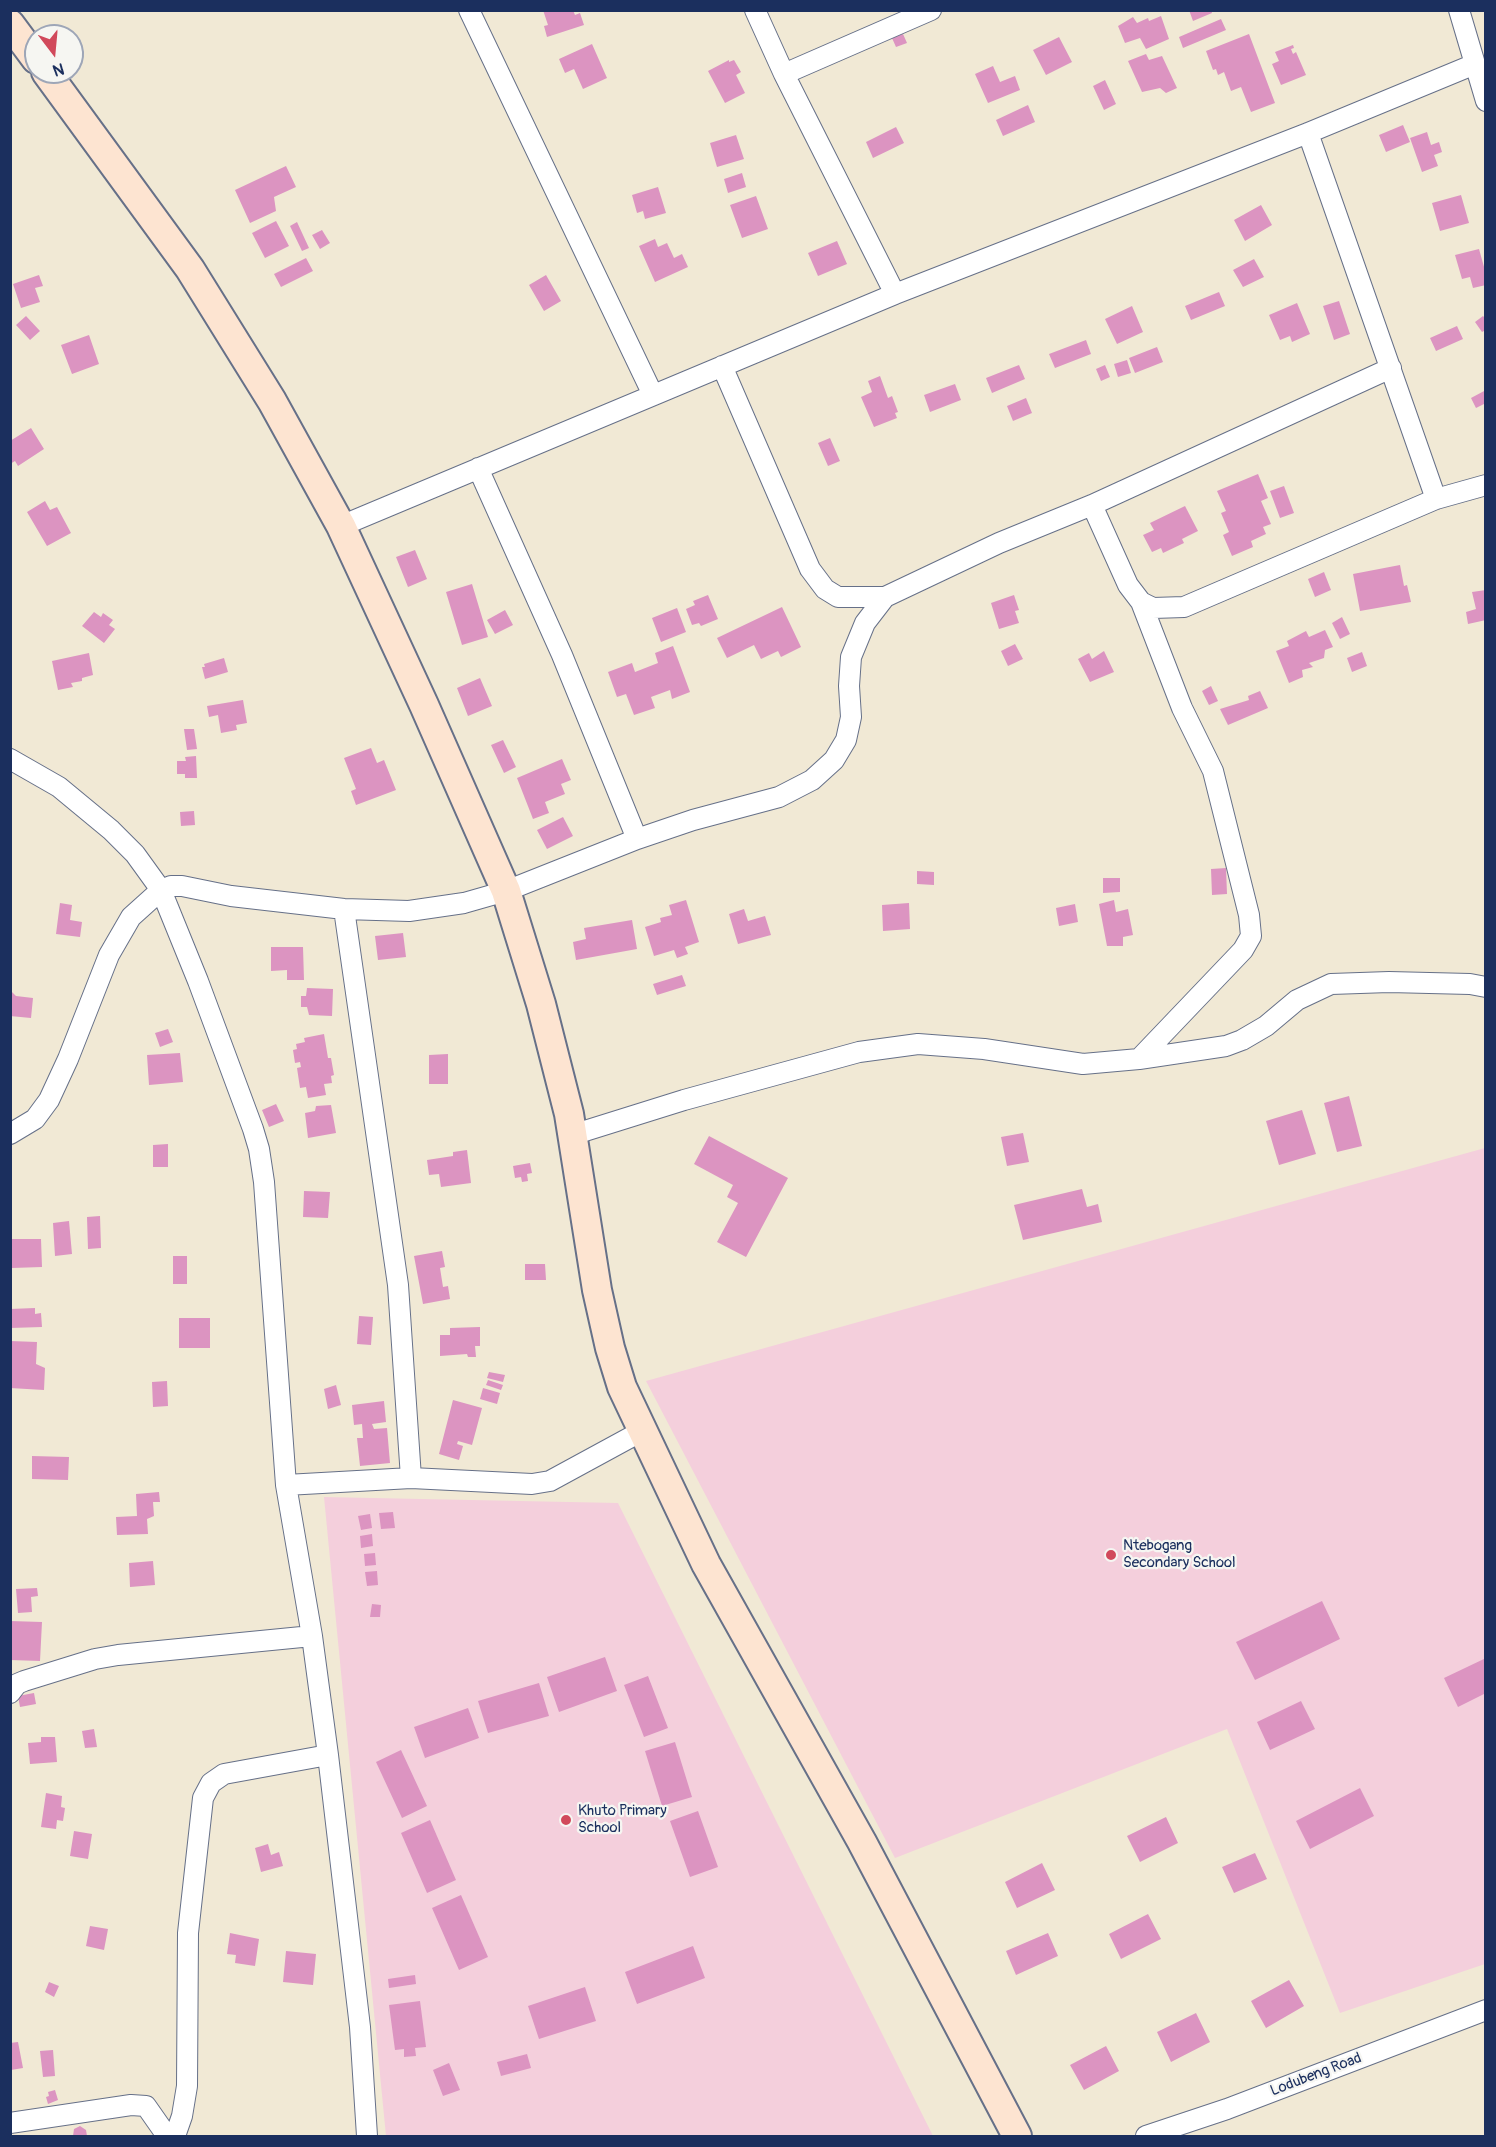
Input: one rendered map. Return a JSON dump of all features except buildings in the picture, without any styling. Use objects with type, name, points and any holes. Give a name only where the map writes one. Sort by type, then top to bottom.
[{"type":"street","points":[[469,10],[653,395]]},
{"type":"street","points":[[755,10],[784,74],[895,294]]},
{"type":"street","points":[[784,74],[931,10]]},
{"type":"street","points":[[1459,10],[1485,101]]},
{"type":"street","points":[[10,24],[24,43]]},
{"type":"street","points":[[341,526],[895,294],[1308,133],[1475,64]]},
{"type":"street","points":[[55,84],[190,269],[272,401],[341,526],[419,694],[506,891],[541,1004],[572,1135],[597,1290],[610,1348],[622,1387],[706,1564],[862,1842],[1017,2136]]},
{"type":"street","points":[[1308,133],[1436,499]]},
{"type":"street","points":[[722,366],[810,569],[825,589],[838,597],[885,597],[999,543],[1092,505],[1391,368]]},
{"type":"street","points":[[478,468],[562,656],[636,839]]},
{"type":"street","points":[[1141,602],[1153,608],[1184,607],[1436,499],[1485,485]]},
{"type":"street","points":[[1092,505],[1128,585],[1141,602],[1182,708],[1213,771],[1249,915],[1251,936],[1243,950],[1139,1059]]},
{"type":"street","points":[[10,1134],[35,1119],[49,1100],[69,1059],[109,955],[131,917],[161,890],[171,885],[182,886],[231,896],[344,909],[409,911],[464,903],[506,891],[636,839],[693,820],[779,797],[812,780],[834,760],[846,740],[851,717],[849,686],[851,657],[865,623],[885,597]]},
{"type":"street","points":[[10,759],[59,787],[111,830],[135,854],[161,890],[198,981],[253,1129],[264,1182],[286,1485],[312,1636],[328,1755],[360,2027],[367,2136]]},
{"type":"street","points":[[344,909],[398,1285],[411,1478]]},
{"type":"street","points":[[572,1135],[684,1100],[859,1052],[918,1044],[984,1049],[1083,1064],[1139,1059],[1226,1046],[1242,1040],[1266,1026],[1296,1000],[1331,984],[1400,982],[1470,984],[1485,987]]},
{"type":"street","points":[[286,1485],[411,1478],[532,1484],[550,1481],[642,1431]]},
{"type":"street","points":[[10,1693],[17,1684],[24,1681],[95,1659],[312,1636]]},
{"type":"street","points":[[175,2136],[182,2116],[187,2086],[188,1933],[203,1798],[211,1783],[224,1774],[328,1755]]},
{"type":"street","name":"Lodubeng Road","points":[[1146,2136],[1227,2109],[1485,2010]]},
{"type":"street","points":[[23,2126],[130,2105],[146,2106],[167,2136]]},
{"type":"shaded area","name":"Ntebogang Secondary School","points":[[1485,1148],[1485,1964],[1340,2013],[1227,1729],[895,1858],[646,1381]]},
{"type":"shaded area","name":"Khuto Primary School","points":[[324,1497],[618,1503],[933,2136],[386,2136]]},
{"type":"place","name":"Ntebogang Secondary School","points":[[1111,1555]]},
{"type":"place","name":"Khuto Primary School","points":[[566,1820]]}]
